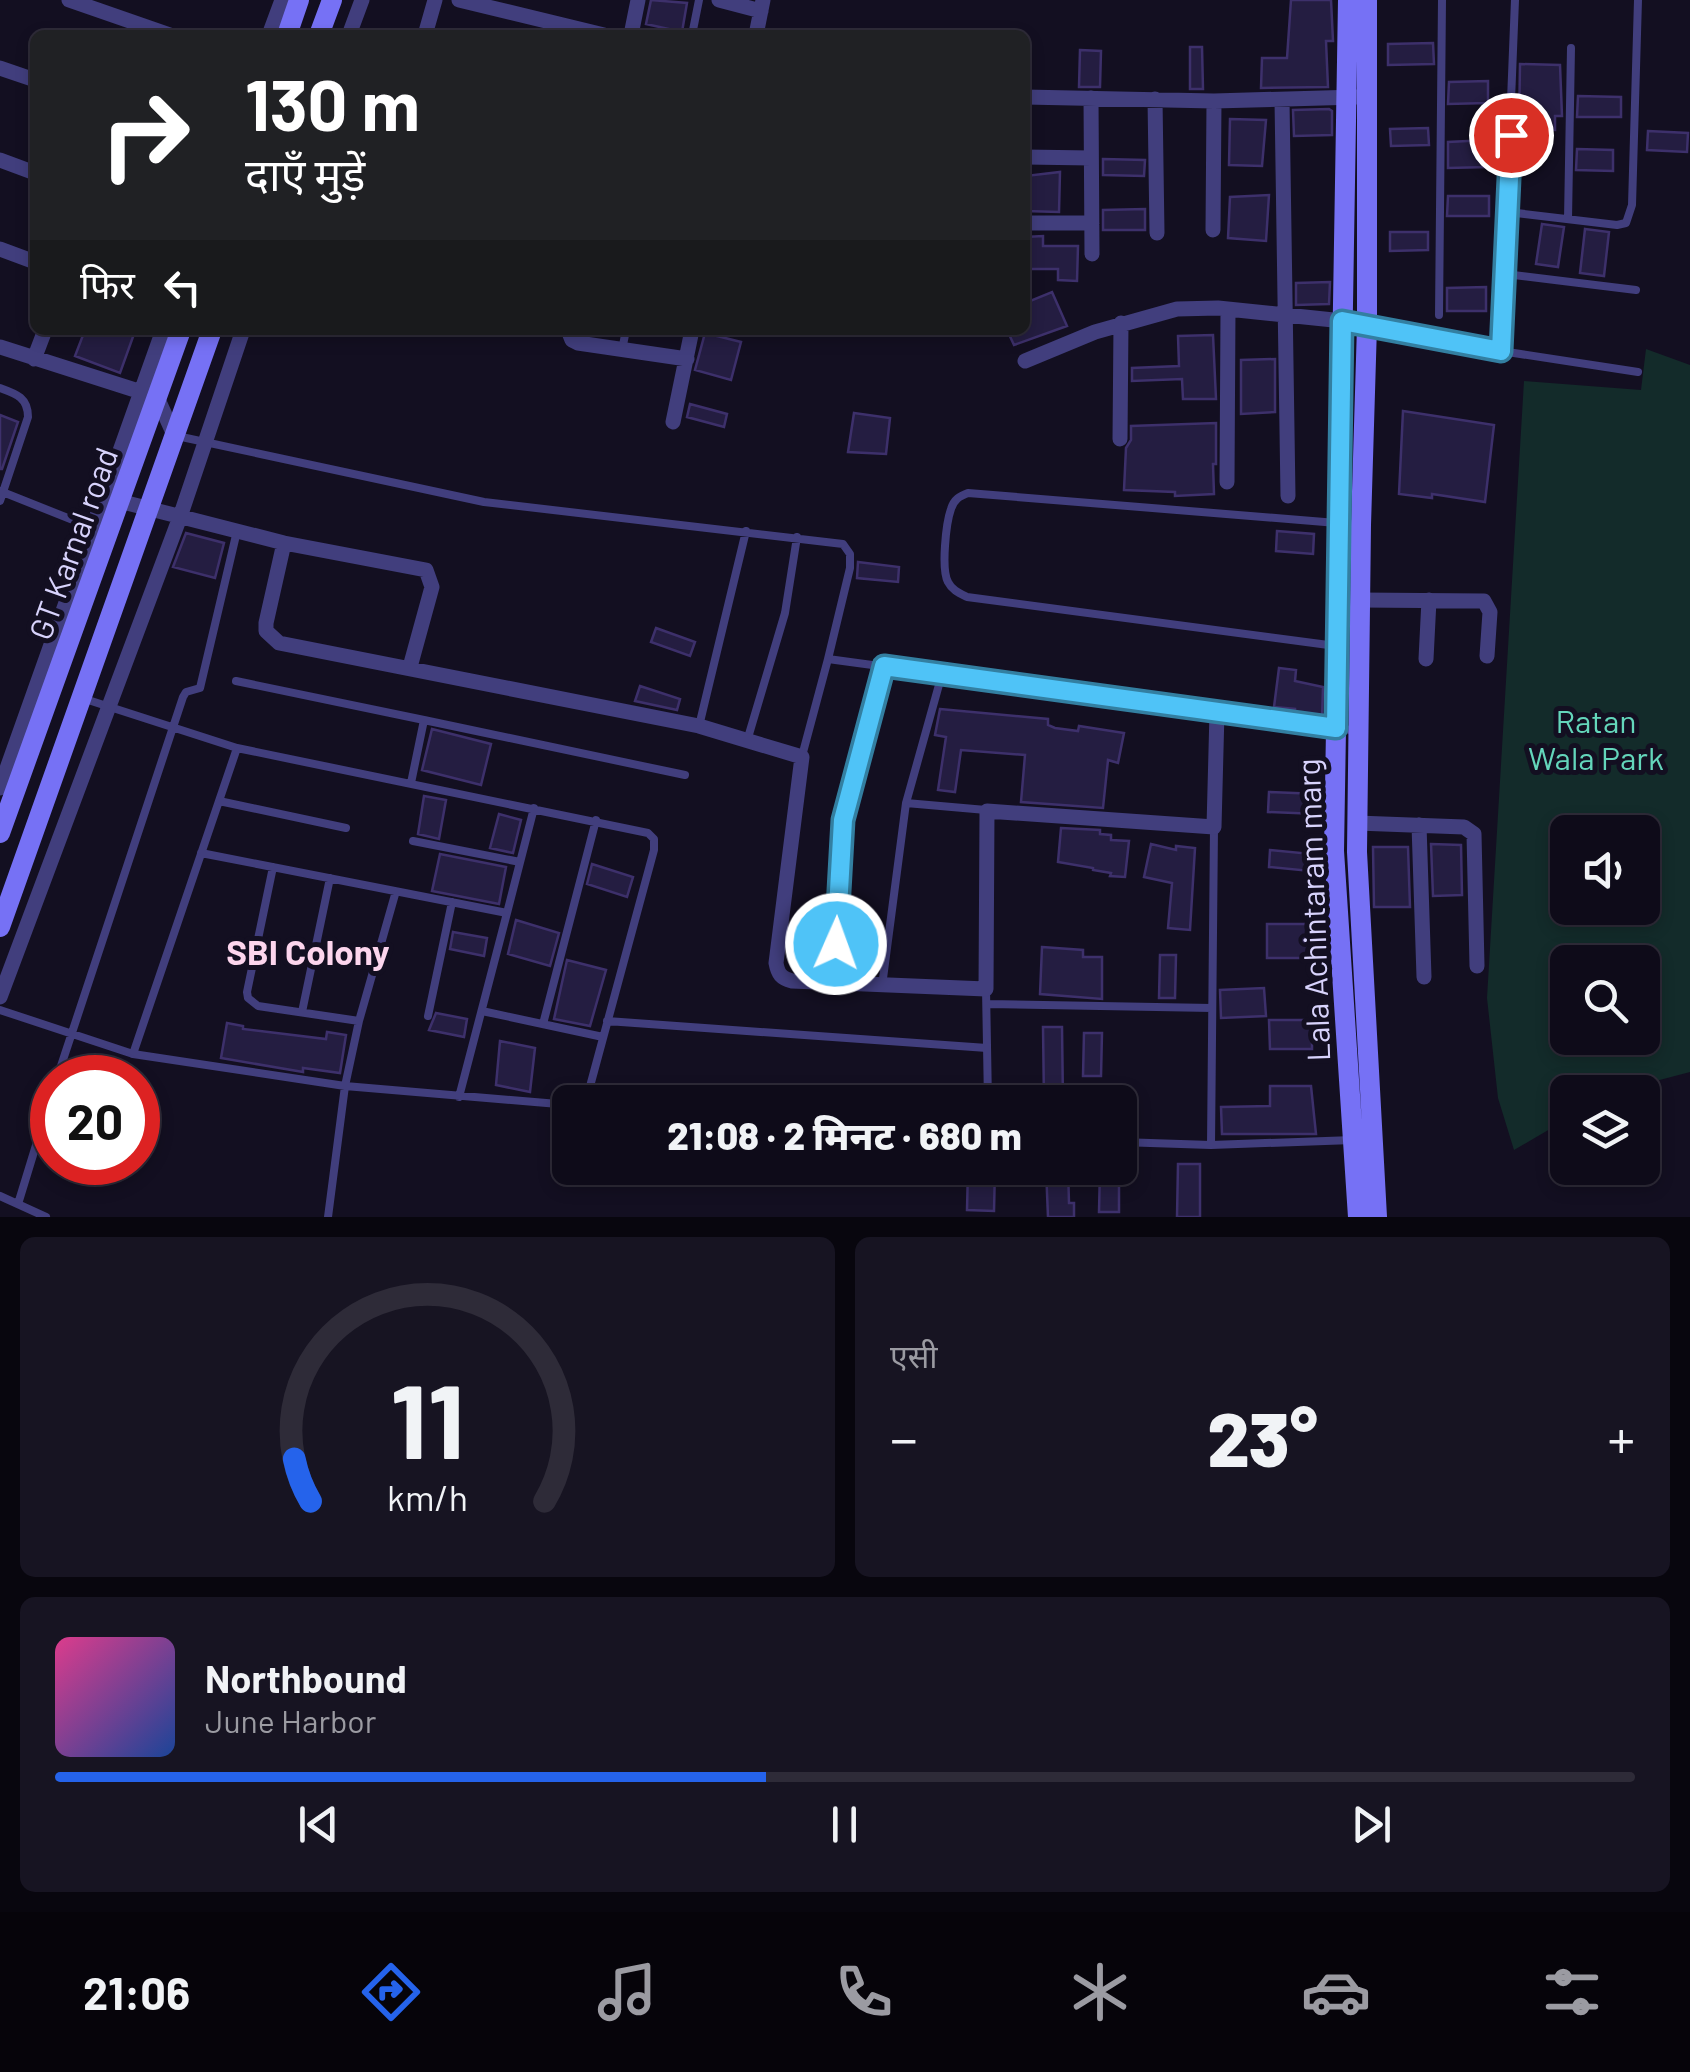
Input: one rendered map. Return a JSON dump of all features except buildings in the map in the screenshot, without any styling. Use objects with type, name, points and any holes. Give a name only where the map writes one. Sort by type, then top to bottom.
[{"type":"street","points":[[69,0],[117,8],[155,30]]},
{"type":"street","points":[[271,30],[282,0]]},
{"type":"street","points":[[289,30],[300,0]]},
{"type":"street","points":[[321,30],[332,0]]},
{"type":"street","points":[[351,30],[362,0]]},
{"type":"street","points":[[426,30],[435,0]]},
{"type":"street","points":[[458,0],[583,30]]},
{"type":"street","points":[[632,30],[638,0]]},
{"type":"street","points":[[719,0],[762,5],[757,30]]},
{"type":"street","name":"Lala Achintaram marg","points":[[1348,0],[1368,326],[1350,525],[1360,600],[1336,728],[1334,850],[1358,1217]]},
{"type":"street","name":"Lala Achintaram marg","points":[[1367,0],[1356,97],[1342,321],[1350,525],[1349,648],[1358,730],[1357,823],[1377,1217]]},
{"type":"street","points":[[0,68],[30,78]]},
{"type":"street","points":[[1030,97],[1356,97]]},
{"type":"street","points":[[1091,98],[1092,254]]},
{"type":"street","points":[[1156,99],[1156,233]]},
{"type":"street","points":[[1213,230],[1214,100]]},
{"type":"street","points":[[1282,100],[1288,496]]},
{"type":"street","points":[[1030,157],[1091,158]]},
{"type":"street","points":[[0,160],[30,171]]},
{"type":"street","points":[[1030,223],[1092,223]]},
{"type":"street","points":[[0,249],[30,260]]},
{"type":"street","points":[[1024,361],[1120,323],[1177,309],[1228,309],[1342,321],[1501,351]]},
{"type":"street","points":[[1227,482],[1228,309]]},
{"type":"street","points":[[1120,323],[1120,439]]},
{"type":"street","points":[[34,359],[43,335]]},
{"type":"street","points":[[0,788],[149,394],[162,335]]},
{"type":"street","name":"GT Karnal road","points":[[1,822],[21,774],[100,530],[119,501],[149,394],[178,335]]},
{"type":"street","points":[[0,926],[210,335]]},
{"type":"street","points":[[0,997],[180,516],[241,335]]},
{"type":"street","points":[[570,335],[578,343],[687,359]]},
{"type":"street","points":[[674,422],[691,335]]},
{"type":"street","points":[[0,348],[149,394],[174,435]]},
{"type":"street","points":[[119,501],[284,543],[426,570],[432,587],[410,667]]},
{"type":"street","points":[[284,543],[266,623],[266,631],[279,643],[699,726],[802,757],[776,963],[783,979],[986,996],[988,810],[1214,827],[1217,712]]},
{"type":"street","points":[[1360,600],[1484,601],[1490,612],[1487,656]]},
{"type":"street","points":[[1426,659],[1428,600]]},
{"type":"street","points":[[21,774],[50,786]]},
{"type":"street","points":[[1357,823],[1464,827],[1474,834],[1477,966]]},
{"type":"street","points":[[1419,826],[1424,977]]},
{"type":"lane","points":[[693,30],[699,0]]},
{"type":"lane","points":[[1439,315],[1442,0]]},
{"type":"lane","points":[[1515,0],[1501,351],[1638,372]]},
{"type":"lane","points":[[1508,212],[1617,225],[1626,223],[1631,215],[1638,0]]},
{"type":"lane","points":[[1568,219],[1571,48]]},
{"type":"lane","points":[[1505,274],[1636,290]]},
{"type":"lane","points":[[622,350],[625,335]]},
{"type":"lane","points":[[0,388],[17,394],[28,406],[28,417],[1,495],[100,530]]},
{"type":"lane","points":[[174,435],[484,502],[843,544],[850,554],[802,757]]},
{"type":"lane","points":[[1349,648],[966,597],[954,591],[944,568],[951,508],[958,497],[968,493],[1350,525]]},
{"type":"lane","points":[[65,1055],[184,694],[200,688],[237,531]]},
{"type":"lane","points":[[699,726],[746,531]]},
{"type":"lane","points":[[747,741],[785,613],[796,537]]},
{"type":"lane","points":[[828,659],[1358,730]]},
{"type":"lane","points":[[834,983],[843,820],[884,666]]},
{"type":"lane","points":[[882,986],[906,803],[942,674]]},
{"type":"lane","points":[[236,681],[684,775]]},
{"type":"lane","points":[[81,698],[237,748],[638,829],[654,839],[590,1085]]},
{"type":"lane","points":[[411,783],[424,720]]},
{"type":"lane","points":[[132,1054],[237,748]]},
{"type":"lane","points":[[219,801],[346,828]]},
{"type":"lane","points":[[906,803],[988,810]]},
{"type":"lane","points":[[459,1098],[534,808]]},
{"type":"lane","points":[[542,1024],[596,820]]},
{"type":"lane","points":[[1211,1145],[1214,827]]},
{"type":"lane","points":[[413,841],[520,862]]},
{"type":"lane","points":[[201,853],[508,913]]},
{"type":"lane","points":[[274,867],[246,992],[248,998],[258,1006],[359,1021]]},
{"type":"lane","points":[[302,1012],[330,878]]},
{"type":"lane","points":[[328,1217],[345,1086],[396,891]]},
{"type":"lane","points":[[428,1016],[452,902]]},
{"type":"lane","points":[[988,1085],[986,996],[1212,1008]]},
{"type":"lane","points":[[0,1010],[132,1054],[345,1086],[552,1104]]},
{"type":"lane","points":[[482,1011],[603,1037]]},
{"type":"lane","points":[[606,1021],[987,1048]]},
{"type":"lane","points":[[1137,1143],[1211,1145],[1353,1140]]},
{"type":"lane","points":[[18,1204],[30,1165]]},
{"type":"lane","points":[[0,1196],[46,1217]]},
{"type":"green space","name":"Ratan Wala Park","points":[[1646,349],[1690,365],[1690,1072],[1660,1080],[1660,1075],[1550,1075],[1550,1129],[1514,1150],[1498,1098],[1487,998],[1524,381],[1641,390]]},
{"type":"district","name":"SBI Colony","points":[[308,951]]},
{"type":"route","points":[[836,944],[843,820],[884,666],[1336,728],[1342,321],[1501,351],[1511,135]]}]
